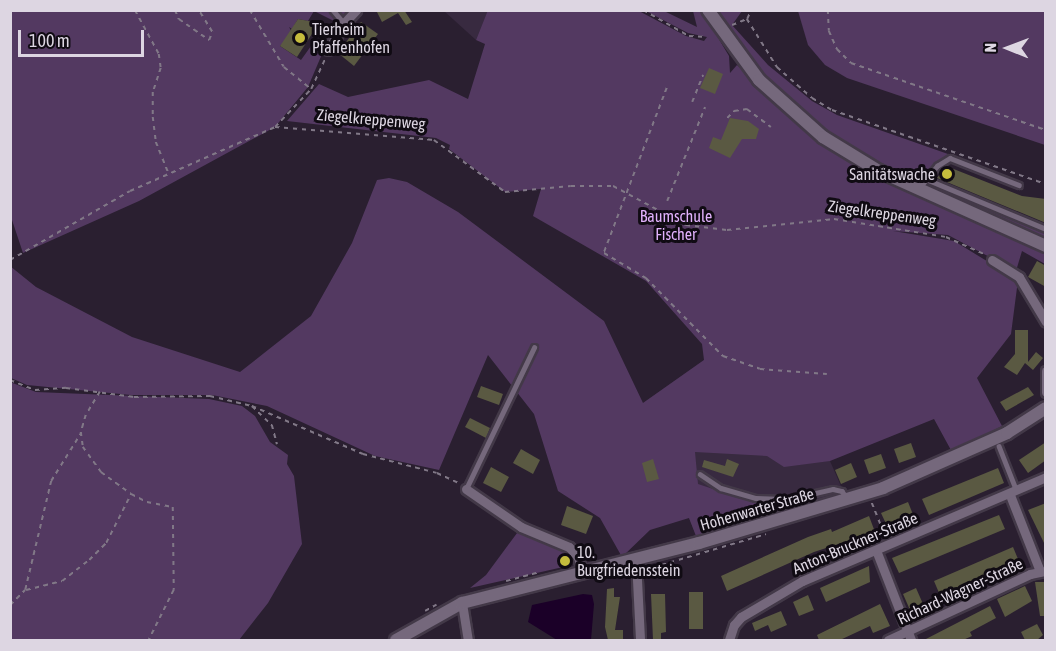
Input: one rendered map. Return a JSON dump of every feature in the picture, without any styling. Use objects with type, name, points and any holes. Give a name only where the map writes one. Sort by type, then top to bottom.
[{"type":"street","points":[[328,50],[344,23],[356,10]]},
{"type":"street","points":[[708,10],[759,80],[800,118],[861,162],[922,184],[1046,246]]},
{"type":"street","points":[[992,260],[1019,277],[1046,322]]},
{"type":"street","points":[[1046,371],[1046,392]]},
{"type":"street","name":"Hohenwarter Straße","points":[[396,640],[462,603],[636,560],[847,500],[955,458],[1046,408]]},
{"type":"street","name":"Anton-Bruckner-Straße","points":[[729,640],[734,625],[748,612],[802,581],[1046,477]]},
{"type":"street","points":[[466,489],[521,527],[569,547],[578,557],[582,572]]},
{"type":"street","points":[[1013,493],[1043,571]]},
{"type":"street","points":[[876,550],[909,637]]},
{"type":"street","points":[[636,560],[640,640]]},
{"type":"street","name":"Richard-Wagner-Straße","points":[[888,640],[909,637],[1043,571]]},
{"type":"street","points":[[462,603],[468,640]]},
{"type":"lane","points":[[333,10],[344,23]]},
{"type":"lane","points":[[1019,185],[955,158],[944,160],[922,184],[1046,229]]},
{"type":"lane","points":[[466,489],[534,348]]},
{"type":"lane","points":[[999,446],[1013,493]]},
{"type":"lane","points":[[700,474],[721,488],[756,498],[789,499],[833,489],[842,491],[847,500]]},
{"type":"path","points":[[135,10],[159,54],[161,68],[153,92],[153,117],[156,142],[168,172]]},
{"type":"path","points":[[175,10],[179,19],[209,40],[212,32],[198,10]]},
{"type":"path","points":[[250,10],[284,67],[311,89]]},
{"type":"path","points":[[643,10],[689,36],[707,37]]},
{"type":"path","points":[[732,26],[747,19],[751,10]]},
{"type":"path","points":[[828,10],[833,40],[850,63],[1046,130]]},
{"type":"path","points":[[747,19],[777,67],[812,98],[832,110],[1046,184]]},
{"type":"path","points":[[10,260],[168,172],[275,127],[311,89],[328,50]]},
{"type":"path","points":[[692,102],[703,75]]},
{"type":"path","points":[[666,88],[604,245],[604,255],[646,278],[723,356],[760,369],[827,374]]},
{"type":"path","points":[[667,201],[705,106]]},
{"type":"path","points":[[727,118],[734,111],[747,109],[771,127]]},
{"type":"path","name":"Ziegelkreppenweg","points":[[275,127],[434,140],[505,192],[599,185],[625,192],[686,225],[727,230],[834,219],[946,237],[992,260]]},
{"type":"path","points":[[10,380],[35,390],[100,391],[134,397],[210,396],[252,406],[363,454],[450,477],[466,489]]},
{"type":"path","points":[[25,590],[51,481],[81,432],[100,391]]},
{"type":"path","points":[[252,406],[272,425],[277,444]]},
{"type":"path","points":[[81,432],[83,447],[101,472],[131,494],[173,507],[174,590],[149,640]]},
{"type":"path","points":[[10,605],[25,590],[62,581],[89,560],[106,543],[131,494]]},
{"type":"path","points":[[871,500],[889,544]]},
{"type":"shaded area","points":[[444,11],[488,11],[476,40]]},
{"type":"shaded area","points":[[704,360],[830,461],[847,500],[699,543],[643,403]]},
{"type":"shaded area","points":[[583,594],[592,595],[594,604],[591,640],[557,640],[528,622],[532,605]]},
{"type":"green space","name":"Baumschule Fischer","points":[[488,10],[639,11],[686,36],[704,41],[707,37],[688,33],[646,11],[664,11],[697,27],[693,11],[702,11],[729,56],[730,73],[737,65],[828,146],[1046,252],[1045,264],[1022,251],[1016,271],[948,235],[893,231],[954,241],[1018,280],[1011,334],[977,378],[1002,426],[952,452],[934,419],[830,461],[784,467],[767,456],[695,452],[698,484],[764,506],[824,500],[696,536],[689,518],[650,530],[622,557],[600,518],[558,491],[534,414],[488,355],[439,470],[375,456],[267,406],[212,395],[131,395],[27,385],[11,378],[10,266],[36,287],[132,337],[240,372],[311,316],[352,243],[377,180],[389,178],[407,182],[458,212],[604,321],[643,403],[704,360],[702,344],[646,281],[533,216],[541,189],[505,192],[449,149],[450,145],[436,138],[287,121],[319,84],[348,97],[429,80],[468,99],[485,44],[476,40]]},
{"type":"green space","points":[[10,11],[314,11],[308,21],[298,19],[292,29],[289,27],[293,34],[280,46],[301,60],[311,46],[325,47],[308,87],[275,127],[139,201],[23,253],[10,214]]},
{"type":"green space","points":[[314,11],[354,11],[338,23]]},
{"type":"green space","points":[[713,11],[742,11],[732,25],[768,65],[812,101],[837,115],[948,154],[917,178],[864,157],[818,127],[753,67]]},
{"type":"green space","points":[[798,11],[1045,11],[1045,145],[847,78],[825,65],[808,45]]},
{"type":"green space","points":[[926,182],[1045,234],[1045,241],[926,187]]},
{"type":"green space","points":[[10,382],[36,392],[209,399],[242,406],[255,416],[270,442],[288,455],[287,464],[294,476],[302,544],[268,603],[239,640],[11,640]]},
{"type":"green space","points":[[520,529],[564,550],[572,565],[470,588],[486,575]]},
{"type":"building","points":[[376,10],[404,10],[412,22],[406,25],[398,13],[382,22]]},
{"type":"building","name":"Tierheim Pfaffenhofen","points":[[298,19],[319,23],[297,57],[280,46]]},
{"type":"building","points":[[361,22],[378,34],[354,66],[338,53]]},
{"type":"building","points":[[709,68],[723,74],[715,94],[700,88]]},
{"type":"building","points":[[730,118],[748,121],[759,129],[756,139],[742,139],[730,158],[709,148],[713,137],[721,140]]},
{"type":"building","points":[[946,166],[1022,196],[1046,199],[1046,223],[937,178]]},
{"type":"building","points":[[1037,261],[1046,266],[1046,287],[1028,277]]},
{"type":"building","points":[[1015,330],[1028,330],[1028,362],[1036,352],[1043,358],[1033,370],[1025,363],[1017,375],[1004,367],[1015,354]]},
{"type":"building","points":[[481,386],[503,394],[499,405],[477,397]]},
{"type":"building","points":[[1028,387],[1034,395],[1006,411],[1000,402]]},
{"type":"building","points":[[470,418],[490,428],[486,438],[465,427]]},
{"type":"building","points":[[1046,442],[1046,460],[1028,473],[1019,460]]},
{"type":"building","points":[[911,443],[916,457],[899,463],[894,449]]},
{"type":"building","points":[[521,449],[540,460],[533,474],[513,463]]},
{"type":"building","points":[[881,454],[886,468],[869,474],[864,460]]},
{"type":"building","points":[[653,459],[659,479],[647,482],[642,463]]},
{"type":"building","points":[[727,459],[739,464],[733,477],[702,467],[704,460],[725,466]]},
{"type":"building","points":[[851,463],[857,477],[841,484],[835,470]]},
{"type":"building","points":[[491,467],[509,477],[501,492],[483,483]]},
{"type":"building","points":[[998,468],[1004,483],[929,515],[922,499]]},
{"type":"building","points":[[908,502],[914,517],[888,528],[881,513]]},
{"type":"building","points":[[1046,503],[1046,547],[1028,510]]},
{"type":"building","points":[[567,506],[593,516],[586,534],[561,525]]},
{"type":"building","points":[[999,515],[1005,529],[899,573],[892,558]]},
{"type":"building","points":[[869,516],[875,532],[814,552],[727,591],[721,576],[808,537],[831,529],[832,532]]},
{"type":"building","points":[[1013,547],[1021,566],[942,600],[934,581]]},
{"type":"building","points":[[869,566],[870,582],[826,602],[820,588]]},
{"type":"building","points":[[1035,582],[1046,582],[1046,616],[1040,616]]},
{"type":"building","points":[[1025,586],[1032,601],[1005,617],[997,599]]},
{"type":"building","points":[[614,588],[614,597],[620,597],[615,630],[623,630],[623,640],[608,640],[605,627],[607,589]]},
{"type":"building","points":[[916,588],[923,604],[910,610],[903,594]]},
{"type":"building","points":[[689,592],[703,592],[703,629],[689,629]]},
{"type":"building","points":[[651,594],[665,594],[666,632],[661,633],[661,640],[653,640]]},
{"type":"building","points":[[808,595],[814,610],[799,616],[793,602]]},
{"type":"building","points":[[880,604],[890,626],[873,633],[870,626],[840,640],[819,640],[817,635]]},
{"type":"building","points":[[990,606],[996,618],[970,632],[972,636],[963,640],[924,640]]},
{"type":"building","points":[[781,611],[787,625],[771,632],[768,625],[755,631],[752,623]]},
{"type":"building","points":[[1037,624],[1043,635],[1037,640],[1025,640],[1021,632]]},
{"type":"place","name":"Tierheim Pfaffenhofen","points":[[300,38]]},
{"type":"place","name":"Sanitätswache","points":[[947,174]]},
{"type":"place","name":"10. Burgfriedensstein","points":[[565,561]]}]
